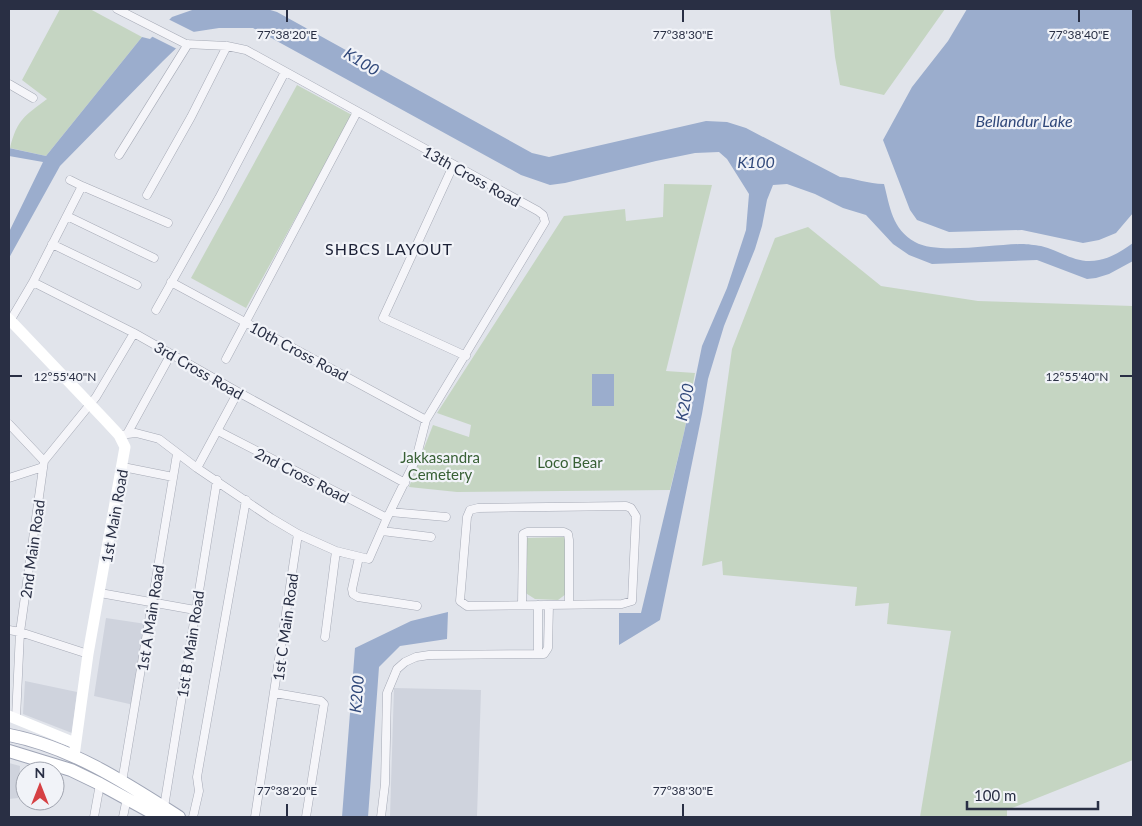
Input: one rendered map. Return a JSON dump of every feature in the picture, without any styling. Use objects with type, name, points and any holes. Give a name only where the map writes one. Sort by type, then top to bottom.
[{"type":"main road","points":[[9,735],[74,756],[122,782],[162,812]]},
{"type":"main road","points":[[9,751],[71,770],[127,798],[141,812],[162,812],[179,817]]},
{"type":"street","points":[[116,9],[187,44],[119,155]]},
{"type":"street","name":"13th Cross Road","points":[[187,44],[227,46],[246,50],[538,211],[545,219],[466,356],[426,420],[416,459],[388,515],[371,557],[369,559],[359,557]]},
{"type":"street","points":[[147,195],[191,117],[227,46]]},
{"type":"street","points":[[156,310],[219,198],[285,72]]},
{"type":"street","points":[[9,84],[33,98]]},
{"type":"street","points":[[226,359],[357,112]]},
{"type":"street","points":[[454,166],[383,318],[466,356]]},
{"type":"street","points":[[70,180],[168,223]]},
{"type":"street","points":[[82,186],[33,282],[10,320],[90,405],[123,435]]},
{"type":"street","points":[[67,216],[154,258]]},
{"type":"street","points":[[52,244],[137,285]]},
{"type":"street","name":"3rd Cross Road","points":[[33,282],[134,333],[405,483]]},
{"type":"street","name":"10th Cross Road","points":[[171,282],[426,420]]},
{"type":"street","points":[[9,478],[44,464],[96,398],[134,333]]},
{"type":"street","points":[[123,435],[171,354]]},
{"type":"street","points":[[197,468],[238,392]]},
{"type":"street","points":[[9,424],[44,464]]},
{"type":"street","name":"2nd Cross Road","points":[[218,431],[388,515]]},
{"type":"street","points":[[123,435],[136,433],[159,439],[197,468],[298,534],[336,551],[359,557],[352,589],[353,594],[358,597],[417,606]]},
{"type":"street","name":"1st Main Road","points":[[74,756],[88,654],[123,467],[126,447],[123,435]]},
{"type":"street","name":"1st A Main Road","points":[[122,782],[177,454]]},
{"type":"street","name":"2nd Main Road","points":[[12,717],[20,632],[44,464]]},
{"type":"street","points":[[123,467],[173,477]]},
{"type":"street","name":"1st B Main Road","points":[[162,812],[217,480]]},
{"type":"street","points":[[193,817],[199,791],[197,777],[246,500]]},
{"type":"street","points":[[626,506],[631,508],[636,516],[632,602],[622,604],[570,604],[467,606],[460,601],[467,517],[470,510],[478,508],[626,506]]},
{"type":"street","points":[[388,515],[446,517]]},
{"type":"street","points":[[382,531],[431,537]]},
{"type":"street","points":[[522,605],[523,534],[527,532],[564,532],[568,534],[570,540],[570,604]]},
{"type":"street","name":"1st C Main Road","points":[[255,817],[298,534]]},
{"type":"street","points":[[325,637],[336,551]]},
{"type":"street","points":[[232,582],[241,584]]},
{"type":"street","points":[[100,593],[196,610]]},
{"type":"street","points":[[538,605],[538,654]]},
{"type":"street","points":[[381,817],[385,784],[387,693],[398,669],[405,662],[416,657],[429,655],[544,654],[548,648],[548,605]]},
{"type":"street","points":[[9,630],[88,654]]},
{"type":"street","points":[[275,693],[323,703],[306,817]]},
{"type":"street","points":[[12,717],[76,743]]},
{"type":"street","points":[[94,817],[100,784]]},
{"type":"street","points":[[123,817],[127,798]]},
{"type":"shaded area","points":[[106,618],[146,624],[134,705],[94,696]]},
{"type":"shaded area","points":[[25,681],[77,692],[72,733],[23,714]]},
{"type":"shaded area","points":[[394,688],[481,690],[477,817],[390,817]]},
{"type":"shaded area","points":[[9,763],[15,765],[15,798],[9,799]]},
{"type":"green space","points":[[60,9],[90,9],[142,37],[46,156],[10,148],[19,124],[47,99],[22,80]]},
{"type":"green space","points":[[830,9],[945,9],[884,95],[840,85]]},
{"type":"green space","points":[[297,85],[352,115],[246,308],[191,278]]},
{"type":"green space","points":[[664,184],[712,185],[666,371],[695,373],[684,433],[670,490],[457,492],[409,487],[433,425],[469,437],[471,425],[437,413],[564,216],[625,209],[626,221],[663,217]]},
{"type":"green space","points":[[808,227],[881,286],[978,301],[1133,306],[1133,760],[1007,810],[1007,817],[920,817],[951,631],[887,624],[889,603],[855,606],[857,587],[723,575],[722,561],[702,566],[732,349],[775,238]]},
{"type":"green space","points":[[566,537],[566,594],[558,600],[535,599],[524,592],[525,538]]},
{"type":"water","name":"K100","points":[[195,9],[267,9],[277,12],[532,153],[549,157],[706,121],[727,122],[746,128],[840,177],[884,184],[890,209],[901,231],[915,242],[925,246],[967,248],[1029,244],[1048,248],[1083,261],[1091,261],[1112,256],[1133,243],[1133,261],[1109,274],[1087,279],[1037,260],[932,264],[909,255],[893,244],[866,215],[843,208],[815,194],[787,184],[773,185],[767,200],[755,249],[724,326],[708,379],[660,620],[619,645],[619,613],[641,613],[684,433],[702,346],[727,288],[746,230],[749,194],[727,159],[719,152],[695,153],[550,185],[521,175],[253,28],[219,28],[193,32],[60,166],[9,258],[9,232],[43,162],[9,156],[9,148],[46,156],[142,37],[150,39],[172,17]]},
{"type":"water","name":"Bellandur Lake","points":[[967,9],[1133,9],[1133,213],[1116,233],[1099,240],[1083,243],[1022,230],[949,232],[917,220],[910,210],[883,140],[912,87],[948,41]]},
{"type":"water","points":[[592,374],[614,374],[614,406],[592,406]]},
{"type":"water","name":"K200","points":[[448,612],[447,639],[400,646],[379,667],[368,817],[342,817],[355,648],[411,621]]},
{"type":"pier","points":[[168,19],[196,33],[179,50],[151,36]]},
{"type":"district","name":"SHBCS LAYOUT","points":[[389,248]]},
{"type":"park label","name":"Loco Bear","points":[[570,462]]},
{"type":"park label","name":"Jakkasandra Cemetery","points":[[440,466]]}]
